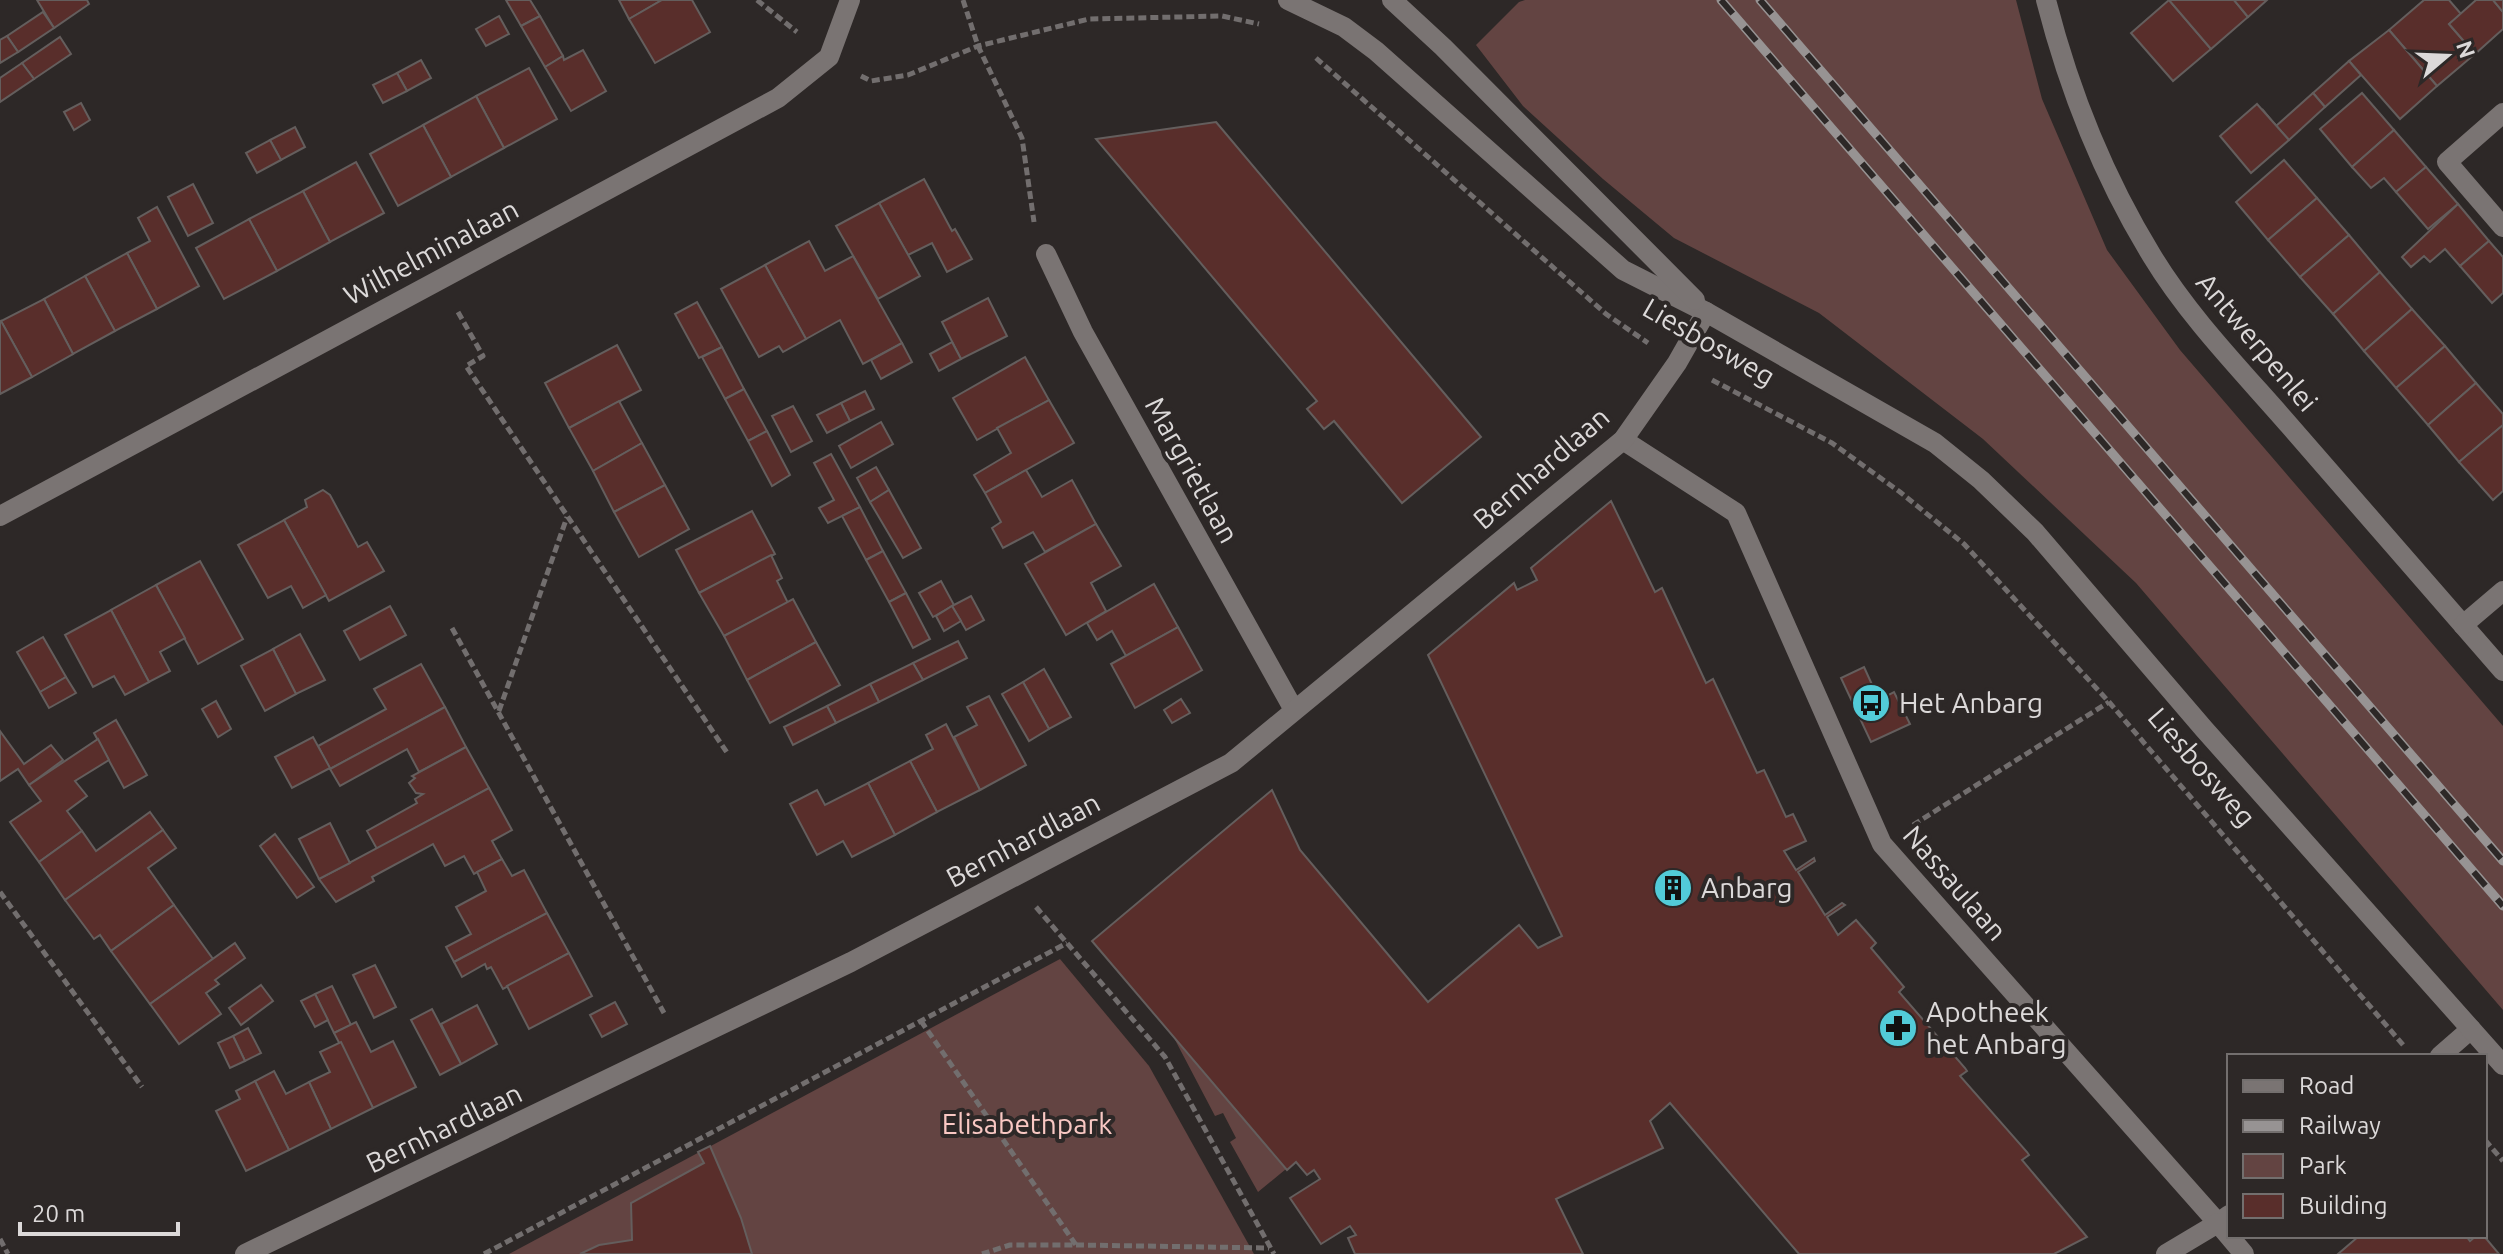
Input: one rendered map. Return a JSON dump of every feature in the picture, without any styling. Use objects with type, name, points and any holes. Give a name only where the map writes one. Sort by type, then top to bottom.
[{"type":"street","points":[[829,57],[850,0]]},
{"type":"street","name":"Liesbosweg","points":[[1288,0],[1344,27],[1376,51],[1623,270],[1706,312],[1935,443],[1981,480],[2035,532],[2204,729],[2503,1065]]},
{"type":"street","name":"Liesbosweg","points":[[1392,0],[1443,47],[1706,312]]},
{"type":"street","name":"Antwerpenlei","points":[[2046,0],[2060,54],[2086,128],[2117,195],[2153,259],[2213,338],[2503,671]]},
{"type":"street","name":"Wilhelminalaan","points":[[0,516],[778,98],[829,57]]},
{"type":"street","points":[[2503,113],[2447,162],[2503,227]]},
{"type":"street","name":"Margrietlaan","points":[[1046,254],[1083,332],[1294,710]]},
{"type":"street","name":"Bernhardlaan","points":[[245,1254],[851,962],[1231,763],[1623,440],[1677,363],[1706,312]]},
{"type":"street","name":"Nassaulaan","points":[[1623,440],[1736,513],[1882,844],[2224,1219]]},
{"type":"street","points":[[2463,625],[2503,591]]},
{"type":"street","points":[[2442,1054],[2471,1029]]},
{"type":"street","points":[[2166,1254],[2224,1219]]},
{"type":"path","points":[[757,0],[829,57],[871,81],[908,75],[978,46],[1089,19],[1222,16],[1261,24]]},
{"type":"path","points":[[963,0],[978,46],[1022,138],[1036,234],[1046,254]]},
{"type":"path","name":"Liesbosweg","points":[[1313,56],[1606,314],[1677,363],[1832,443],[1900,492],[1964,544],[2109,702],[2411,1054]]},
{"type":"path","points":[[440,279],[483,356],[466,366],[728,754]]},
{"type":"path","points":[[499,712],[567,516]]},
{"type":"path","points":[[452,628],[682,1045]]},
{"type":"path","points":[[1882,844],[2109,702]]},
{"type":"path","points":[[1011,878],[1165,1057],[1272,1251]]},
{"type":"path","points":[[0,894],[142,1087]]},
{"type":"path","points":[[484,1254],[1067,943]]},
{"type":"path","points":[[921,1021],[1082,1254]]},
{"type":"path","points":[[2487,1142],[2503,1161]]},
{"type":"path","points":[[0,1239],[8,1254]]},
{"type":"path","points":[[982,1254],[1010,1245],[1272,1251]]},
{"type":"green space","points":[[2016,0],[2042,99],[2107,250],[2180,350],[2503,726],[2503,1010],[2136,583],[1983,439],[1819,313],[1674,238],[1523,106],[1476,45],[1519,2]]},
{"type":"green space","name":"Elisabethpark","points":[[1060,959],[1149,1066],[1254,1254],[509,1254]]},
{"type":"green space","points":[[1173,1036],[1286,1169],[1258,1192],[1230,1142],[1236,1138],[1223,1113],[1215,1116]]},
{"type":"building","points":[[37,0],[87,0],[89,4],[54,28]]},
{"type":"building","points":[[506,0],[530,0],[540,16],[521,26]]},
{"type":"building","points":[[619,0],[662,0],[629,19]]},
{"type":"building","points":[[662,0],[692,0],[710,32],[655,63],[629,19]]},
{"type":"building","points":[[2169,0],[2211,49],[2173,81],[2131,33]]},
{"type":"building","points":[[2169,0],[2234,0],[2248,17],[2211,49]]},
{"type":"building","points":[[2234,0],[2267,0],[2248,17]]},
{"type":"building","points":[[2424,0],[2449,0],[2461,14],[2449,24],[2475,54],[2437,86],[2389,30]]},
{"type":"building","points":[[2476,0],[2493,0],[2503,12],[2503,29],[2475,54],[2449,24]]},
{"type":"building","points":[[2493,0],[2503,0],[2503,12]]},
{"type":"building","points":[[43,12],[54,28],[18,52],[7,36]]},
{"type":"building","points":[[499,16],[509,34],[486,46],[476,29]]},
{"type":"building","points":[[540,16],[563,56],[545,67],[521,26]]},
{"type":"building","points":[[2389,30],[2437,86],[2400,119],[2349,61]]},
{"type":"building","points":[[7,36],[18,52],[0,63],[0,40]]},
{"type":"building","points":[[60,37],[71,54],[34,79],[22,63]]},
{"type":"building","points":[[583,50],[606,91],[571,111],[545,67],[563,56],[564,60]]},
{"type":"building","points":[[421,60],[431,78],[407,91],[397,73]]},
{"type":"building","points":[[2349,61],[2361,75],[2325,107],[2313,93]]},
{"type":"building","points":[[22,63],[34,79],[0,102],[0,78]]},
{"type":"building","points":[[529,68],[557,119],[504,148],[476,96]]},
{"type":"building","points":[[397,73],[407,91],[383,103],[373,85]]},
{"type":"building","points":[[2313,93],[2325,107],[2289,140],[2276,126]]},
{"type":"building","points":[[2362,93],[2394,130],[2352,167],[2320,129]]},
{"type":"building","points":[[476,96],[504,148],[451,177],[423,125]]},
{"type":"building","points":[[81,103],[90,120],[74,130],[64,112]]},
{"type":"building","points":[[2257,104],[2289,140],[2251,173],[2220,136]]},
{"type":"building","points":[[1216,122],[1481,437],[1402,503],[1334,421],[1324,429],[1307,409],[1317,401],[1096,139]]},
{"type":"building","points":[[423,125],[451,177],[398,206],[370,154]]},
{"type":"building","points":[[295,127],[305,147],[281,160],[270,140]]},
{"type":"building","points":[[2394,130],[2426,167],[2396,192],[2384,178],[2371,188],[2352,167]]},
{"type":"building","points":[[270,140],[281,160],[257,173],[246,153]]},
{"type":"building","points":[[2284,160],[2317,198],[2268,240],[2236,202]]},
{"type":"building","points":[[356,162],[384,213],[330,242],[303,191]]},
{"type":"building","points":[[2426,167],[2458,204],[2428,229],[2396,192]]},
{"type":"building","points":[[924,179],[952,231],[955,229],[972,259],[947,272],[932,243],[908,255],[879,203]]},
{"type":"building","points":[[193,184],[213,223],[188,236],[168,197]]},
{"type":"building","points":[[303,191],[330,242],[277,271],[249,219]]},
{"type":"building","points":[[2317,198],[2349,235],[2300,277],[2268,240]]},
{"type":"building","points":[[879,203],[920,276],[878,299],[836,226]]},
{"type":"building","points":[[2458,204],[2489,241],[2460,266],[2445,249],[2430,262],[2424,256],[2411,267],[2402,257]]},
{"type":"building","points":[[157,207],[199,286],[157,309],[127,253],[150,241],[138,218]]},
{"type":"building","points":[[249,219],[277,271],[224,299],[196,248]]},
{"type":"building","points":[[2349,235],[2380,272],[2333,314],[2300,277]]},
{"type":"building","points":[[809,241],[825,271],[853,256],[902,343],[863,364],[840,320],[806,339],[765,265]]},
{"type":"building","points":[[2489,241],[2503,257],[2503,293],[2492,303],[2460,266]]},
{"type":"building","points":[[127,253],[157,309],[115,331],[85,276]]},
{"type":"building","points":[[765,265],[806,339],[783,352],[779,346],[759,357],[721,289]]},
{"type":"building","points":[[2380,272],[2412,309],[2364,351],[2333,314]]},
{"type":"building","points":[[85,276],[115,331],[73,354],[44,299]]},
{"type":"building","points":[[988,298],[1007,336],[961,359],[942,322]]},
{"type":"building","points":[[44,299],[73,354],[32,377],[1,321]]},
{"type":"building","points":[[697,302],[722,347],[699,358],[675,314]]},
{"type":"building","points":[[2412,309],[2445,346],[2396,388],[2364,351]]},
{"type":"building","points":[[0,322],[32,377],[0,394]]},
{"type":"building","points":[[952,342],[961,359],[939,371],[930,354]]},
{"type":"building","points":[[902,343],[912,362],[881,379],[871,360]]},
{"type":"building","points":[[617,345],[641,390],[569,428],[545,383]]},
{"type":"building","points":[[2445,346],[2476,383],[2428,425],[2396,388]]},
{"type":"building","points":[[722,347],[744,389],[725,399],[702,357]]},
{"type":"building","points":[[1025,357],[1049,400],[977,440],[953,398]]},
{"type":"building","points":[[2476,383],[2503,414],[2503,425],[2459,462],[2428,425]]},
{"type":"building","points":[[744,389],[767,431],[748,441],[725,399]]},
{"type":"building","points":[[865,391],[874,409],[850,421],[841,403]]},
{"type":"building","points":[[1049,400],[1074,443],[985,493],[974,475],[1011,453],[997,428]]},
{"type":"building","points":[[619,401],[642,443],[593,471],[569,428]]},
{"type":"building","points":[[841,403],[850,421],[827,433],[817,415]]},
{"type":"building","points":[[793,406],[812,441],[791,452],[772,416]]},
{"type":"building","points":[[881,422],[893,444],[851,468],[839,446]]},
{"type":"building","points":[[2503,425],[2503,491],[2493,500],[2459,462]]},
{"type":"building","points":[[767,431],[790,475],[772,486],[748,441]]},
{"type":"building","points":[[642,443],[665,485],[614,512],[593,471]]},
{"type":"building","points":[[831,454],[860,507],[828,523],[819,508],[834,500],[814,463]]},
{"type":"building","points":[[876,467],[889,490],[870,502],[857,478]]},
{"type":"building","points":[[1026,470],[1042,497],[1072,480],[1096,524],[1045,552],[1033,532],[1003,548],[992,528],[1001,522],[985,493]]},
{"type":"building","points":[[665,485],[689,529],[639,557],[614,512]]},
{"type":"building","points":[[323,490],[330,495],[358,547],[367,542],[384,571],[329,601],[284,520],[307,507],[305,500]]},
{"type":"building","points":[[889,490],[921,548],[903,558],[870,502]]},
{"type":"building","name":"Anbarg","points":[[1611,501],[1655,592],[1662,588],[1706,683],[1713,679],[1757,773],[1764,770],[1786,817],[1793,814],[1806,841],[1784,851],[1796,870],[1814,858],[1815,861],[1798,872],[1825,915],[1842,903],[1845,905],[1827,917],[1838,935],[1856,920],[1876,943],[1871,948],[1904,987],[1899,992],[1965,1068],[1967,1071],[1960,1076],[2027,1152],[2029,1155],[2022,1160],[2087,1237],[2054,1254],[1799,1254],[1670,1103],[1650,1121],[1663,1148],[1556,1199],[1583,1254],[1355,1254],[1348,1238],[1356,1235],[1350,1226],[1321,1244],[1290,1198],[1320,1179],[1314,1170],[1307,1175],[1296,1162],[1287,1170],[1092,941],[1272,790],[1300,850],[1428,1002],[1519,925],[1538,948],[1562,936],[1428,655],[1514,583],[1517,590],[1537,580],[1531,568]]},
{"type":"building","points":[[860,507],[883,551],[866,560],[842,516]]},
{"type":"building","points":[[752,511],[775,554],[699,593],[676,550]]},
{"type":"building","points":[[284,520],[326,595],[303,608],[291,586],[268,598],[238,545]]},
{"type":"building","points":[[1096,524],[1121,566],[1091,583],[1106,611],[1066,635],[1025,564]]},
{"type":"building","points":[[883,551],[906,593],[889,602],[866,560]]},
{"type":"building","points":[[771,555],[782,578],[777,581],[788,603],[724,636],[699,593]]},
{"type":"building","points":[[200,561],[243,639],[198,664],[156,585]]},
{"type":"building","points":[[941,581],[954,605],[933,617],[919,593]]},
{"type":"building","points":[[1154,584],[1178,627],[1126,656],[1112,631],[1097,640],[1087,623]]},
{"type":"building","points":[[156,585],[185,638],[160,652],[170,671],[149,682],[111,610]]},
{"type":"building","points":[[906,593],[930,639],[913,648],[889,602]]},
{"type":"building","points":[[971,596],[984,620],[966,630],[952,606]]},
{"type":"building","points":[[793,599],[816,642],[747,680],[724,636]]},
{"type":"building","points":[[390,606],[406,635],[360,660],[344,631]]},
{"type":"building","points":[[952,606],[961,621],[944,631],[936,616]]},
{"type":"building","points":[[111,610],[149,682],[125,695],[114,676],[93,687],[65,635]]},
{"type":"building","points":[[1178,627],[1202,670],[1135,708],[1111,664]]},
{"type":"building","points":[[300,634],[325,680],[296,694],[273,649]]},
{"type":"building","points":[[43,637],[66,677],[40,692],[17,652]]},
{"type":"building","points":[[958,641],[967,658],[923,680],[913,663]]},
{"type":"building","points":[[816,642],[840,685],[770,723],[747,680]]},
{"type":"building","points":[[273,649],[296,694],[265,711],[241,666]]},
{"type":"building","points":[[913,663],[923,680],[879,702],[870,684]]},
{"type":"building","points":[[421,664],[445,707],[330,769],[318,746],[386,709],[374,689]]},
{"type":"building","points":[[1864,667],[1879,700],[1894,692],[1910,724],[1871,742],[1841,678]]},
{"type":"building","points":[[1044,669],[1071,717],[1049,729],[1023,682]]},
{"type":"building","points":[[66,677],[76,693],[49,708],[40,692]]},
{"type":"building","points":[[1023,682],[1049,729],[1029,741],[1002,694]]},
{"type":"building","points":[[870,684],[879,702],[836,723],[827,706]]},
{"type":"building","points":[[989,696],[1026,765],[980,790],[954,737],[977,725],[967,707]]},
{"type":"building","points":[[1181,699],[1190,713],[1172,723],[1164,710]]},
{"type":"building","points":[[216,701],[231,729],[218,737],[202,709]]},
{"type":"building","points":[[827,706],[836,723],[793,745],[784,727]]},
{"type":"building","points":[[445,707],[466,747],[419,772],[407,749],[340,786],[330,769]]},
{"type":"building","points":[[116,720],[147,775],[124,788],[94,733]]},
{"type":"building","points":[[946,724],[980,790],[937,812],[910,761],[933,749],[926,735]]},
{"type":"building","points":[[0,731],[24,764],[51,745],[63,760],[29,785],[18,769],[0,781]]},
{"type":"building","points":[[313,737],[330,768],[292,788],[275,757]]},
{"type":"building","points":[[98,739],[109,760],[75,781],[87,796],[67,811],[82,831],[39,862],[10,822],[41,801],[29,785]]},
{"type":"building","points":[[466,747],[489,788],[377,849],[367,831],[417,803],[415,799],[423,794],[416,793],[409,783],[415,778],[412,776]]},
{"type":"building","points":[[910,761],[937,812],[895,835],[868,783]]},
{"type":"building","points":[[868,783],[895,835],[852,857],[843,841],[817,855],[790,804],[817,790],[825,805]]},
{"type":"building","points":[[489,788],[512,830],[492,841],[502,859],[474,874],[464,856],[445,866],[433,844],[372,877],[374,881],[336,902],[319,879]]},
{"type":"building","points":[[150,812],[163,830],[65,900],[39,862],[82,831],[96,851]]},
{"type":"building","points":[[330,823],[350,863],[319,879],[299,839]]},
{"type":"building","points":[[163,830],[176,848],[148,868],[174,905],[111,951],[100,935],[94,939],[65,900]]},
{"type":"building","points":[[275,834],[314,887],[297,898],[260,846]]},
{"type":"building","points":[[502,859],[512,876],[524,870],[547,913],[454,962],[446,947],[471,934],[456,907],[486,891],[477,872]]},
{"type":"building","points":[[174,905],[213,959],[150,1004],[111,951]]},
{"type":"building","points":[[547,913],[569,953],[503,989],[491,967],[487,969],[485,964],[462,977],[454,962]]},
{"type":"building","points":[[235,943],[245,958],[215,980],[219,984],[206,993],[221,1014],[179,1044],[150,1004]]},
{"type":"building","points":[[569,953],[592,996],[529,1029],[507,986]]},
{"type":"building","points":[[375,965],[396,1007],[374,1018],[353,975]]},
{"type":"building","points":[[261,985],[273,1001],[241,1025],[229,1008]]},
{"type":"building","points":[[332,986],[351,1025],[334,1033],[315,994]]},
{"type":"building","points":[[315,994],[328,1020],[315,1027],[301,1001]]},
{"type":"building","points":[[615,1002],[627,1024],[602,1037],[590,1015]]},
{"type":"building","points":[[477,1005],[497,1044],[461,1064],[441,1024]]},
{"type":"building","points":[[432,1009],[461,1064],[440,1075],[411,1020]]},
{"type":"building","points":[[356,1022],[371,1052],[393,1041],[416,1087],[373,1108],[334,1033]]},
{"type":"building","points":[[248,1028],[261,1053],[245,1061],[233,1036]]},
{"type":"building","points":[[233,1036],[245,1061],[230,1068],[218,1043]]},
{"type":"building","points":[[341,1042],[373,1108],[331,1129],[309,1082],[330,1072],[320,1052]]},
{"type":"building","points":[[274,1071],[286,1094],[309,1082],[331,1129],[289,1150],[255,1081]]},
{"type":"building","points":[[255,1081],[289,1150],[246,1171],[216,1111],[240,1099],[236,1091]]},
{"type":"building","points":[[710,1146],[741,1218],[752,1254],[580,1254],[599,1245],[632,1240],[631,1203],[704,1163],[698,1152]]},
{"type":"building","points":[[2357,1238],[2468,1238],[2470,1241],[2486,1238],[2499,1254],[2338,1254]]},
{"type":"railway","points":[[1721,0],[2503,906]]},
{"type":"railway","points":[[1760,0],[2503,861]]},
{"type":"place","name":"Het Anbarg","points":[[1871,703]]},
{"type":"place","name":"Anbarg","points":[[1673,888]]},
{"type":"place","name":"Apotheek het Anbarg","points":[[1898,1028]]}]
